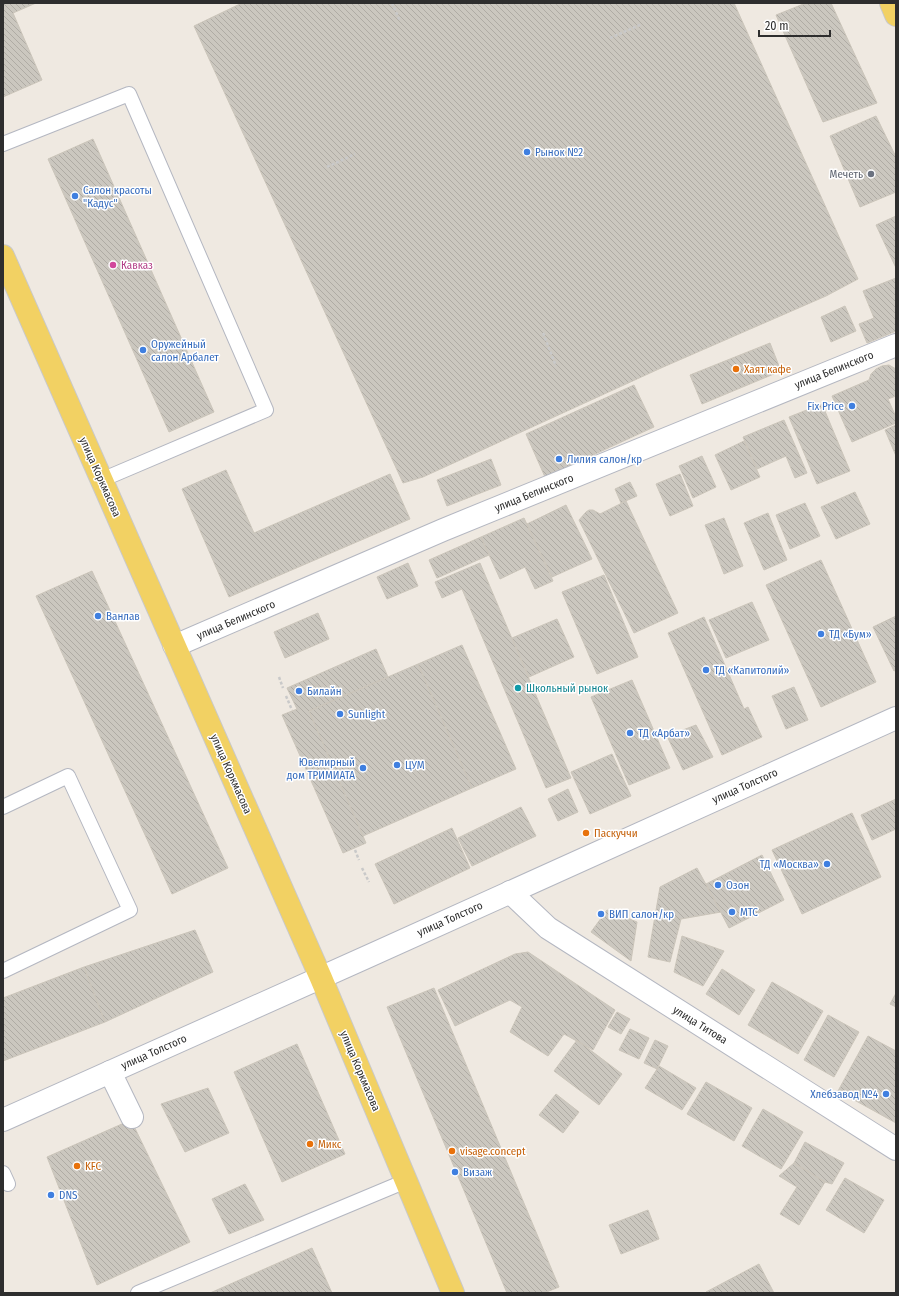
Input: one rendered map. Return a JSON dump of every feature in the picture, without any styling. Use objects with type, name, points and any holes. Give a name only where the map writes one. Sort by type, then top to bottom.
[{"type":"main road","points":[[890,3],[896,15]]},
{"type":"main road","name":"улица Коркмасова","points":[[3,256],[320,978],[453,1293]]},
{"type":"street","name":"улица Белинского","points":[[174,645],[443,530],[896,345]]},
{"type":"street","name":"улица Толстого","points":[[3,1120],[896,718]]},
{"type":"street","name":"улица Титова","points":[[510,892],[548,928],[896,1148]]},
{"type":"street","points":[[110,1072],[132,1117]]},
{"type":"lane","points":[[3,144],[129,94],[266,410],[106,478],[100,479]]},
{"type":"lane","points":[[3,807],[68,776],[130,910],[3,972]]},
{"type":"lane","points":[[138,1293],[406,1181]]},
{"type":"path","points":[[392,3],[400,21]]},
{"type":"path","points":[[610,38],[642,24]]},
{"type":"path","points":[[327,167],[355,154]]},
{"type":"path","points":[[542,333],[556,366]]},
{"type":"path","points":[[279,677],[283,688]]},
{"type":"path","points":[[286,696],[292,710]]},
{"type":"path","points":[[355,850],[360,860]]},
{"type":"path","points":[[362,868],[369,882]]},
{"type":"building","points":[[3,3],[36,3],[13,13],[42,80],[3,97]]},
{"type":"building","name":"Рынок №2","points":[[242,3],[734,3],[858,279],[826,296],[661,368],[423,477],[403,483],[194,26]]},
{"type":"building","points":[[806,3],[831,3],[877,103],[823,122],[776,15]]},
{"type":"building","name":"Мечеть","points":[[876,116],[896,157],[896,192],[860,207],[830,136]]},
{"type":"building","points":[[93,139],[214,412],[169,432],[48,159]]},
{"type":"building","points":[[896,216],[896,268],[876,225]]},
{"type":"building","points":[[896,278],[896,331],[867,343],[859,324],[874,318],[863,291]]},
{"type":"building","points":[[845,306],[856,331],[831,342],[821,317]]},
{"type":"building","points":[[770,343],[781,371],[702,404],[690,375]]},
{"type":"building","points":[[889,365],[896,369],[896,396],[888,399],[896,417],[896,423],[852,442],[832,396],[869,380],[871,374],[876,369]]},
{"type":"building","points":[[634,385],[654,427],[545,477],[526,434]]},
{"type":"building","points":[[822,404],[850,471],[817,484],[789,417]]},
{"type":"building","points":[[784,420],[807,473],[795,478],[786,456],[757,469],[743,437]]},
{"type":"building","points":[[896,425],[896,456],[885,430]]},
{"type":"building","points":[[744,441],[760,477],[731,490],[715,455]]},
{"type":"building","points":[[702,456],[716,487],[693,498],[679,466]]},
{"type":"building","points":[[491,459],[501,485],[447,506],[437,480]]},
{"type":"building","points":[[226,470],[254,533],[390,474],[410,519],[229,597],[182,489]]},
{"type":"building","points":[[680,474],[693,506],[670,516],[656,484]]},
{"type":"building","points":[[630,482],[637,496],[621,503],[615,489]]},
{"type":"building","points":[[855,492],[870,524],[836,539],[821,507]]},
{"type":"building","points":[[626,501],[678,613],[634,633],[579,520],[589,510],[593,510],[600,514]]},
{"type":"building","points":[[805,503],[820,536],[790,549],[776,515]]},
{"type":"building","points":[[566,505],[592,559],[552,577],[527,524]]},
{"type":"building","points":[[768,513],[787,560],[764,570],[744,523]]},
{"type":"building","points":[[524,518],[553,581],[535,589],[525,567],[500,579],[481,537]]},
{"type":"building","points":[[724,518],[743,566],[724,574],[705,525]]},
{"type":"building","points":[[481,537],[489,555],[437,578],[429,560]]},
{"type":"building","name":"ТД «Бум»","points":[[821,560],[876,682],[821,707],[766,585]]},
{"type":"building","points":[[408,563],[418,586],[387,599],[377,577]]},
{"type":"building","name":"Школьный рынок","points":[[480,563],[571,778],[546,788],[462,589],[442,598],[435,582]]},
{"type":"building","points":[[92,571],[228,868],[172,894],[36,596]]},
{"type":"building","points":[[604,575],[638,657],[597,674],[562,592]]},
{"type":"building","points":[[752,602],[769,640],[726,658],[709,620]]},
{"type":"building","points":[[318,613],[329,639],[285,658],[274,632]]},
{"type":"building","points":[[896,616],[896,670],[894,671],[873,627]]},
{"type":"building","name":"ТД «Капитолий»","points":[[704,617],[744,709],[748,707],[762,737],[722,755],[668,633]]},
{"type":"building","points":[[557,619],[574,657],[529,677],[512,638]]},
{"type":"building","points":[[462,645],[516,769],[472,788],[418,664]]},
{"type":"building","points":[[376,649],[388,677],[309,711],[366,843],[343,853],[282,715],[297,709],[287,688]]},
{"type":"building","name":"ЦУМ","points":[[418,664],[472,788],[363,836],[309,711]]},
{"type":"building","name":"ТД «Арбат»","points":[[632,680],[670,768],[629,785],[591,697]]},
{"type":"building","points":[[794,687],[808,720],[786,729],[772,696]]},
{"type":"building","points":[[696,725],[713,757],[683,770],[667,736]]},
{"type":"building","points":[[612,754],[631,796],[590,814],[571,772]]},
{"type":"building","points":[[568,789],[578,812],[558,821],[548,799]]},
{"type":"building","points":[[896,799],[896,829],[872,840],[861,815]]},
{"type":"building","points":[[521,807],[536,836],[472,866],[458,838]]},
{"type":"building","name":"ТД «Москва»","points":[[852,813],[881,877],[802,914],[772,850]]},
{"type":"building","points":[[452,828],[470,868],[394,904],[375,864]]},
{"type":"building","points":[[762,855],[784,900],[729,928],[706,884]]},
{"type":"building","points":[[697,868],[721,912],[681,919],[670,962],[648,957],[660,887]]},
{"type":"building","points":[[607,910],[637,922],[631,961],[591,932]]},
{"type":"building","points":[[195,930],[213,972],[105,1022],[84,967]]},
{"type":"building","points":[[682,936],[724,951],[703,986],[674,972]]},
{"type":"building","points":[[528,952],[615,1010],[593,1050],[564,1034],[548,1056],[510,1032],[522,1007],[510,1000],[455,1026],[438,990],[515,954]]},
{"type":"building","points":[[84,967],[105,1022],[3,1061],[3,998]]},
{"type":"building","points":[[722,969],[755,990],[739,1015],[706,994]]},
{"type":"building","points":[[772,982],[823,1011],[798,1054],[748,1025]]},
{"type":"building","points":[[434,988],[559,1287],[544,1293],[507,1293],[387,1007]]},
{"type":"building","points":[[896,993],[896,1007],[890,1004]]},
{"type":"building","points":[[617,1012],[630,1019],[621,1034],[608,1027]]},
{"type":"building","points":[[828,1015],[859,1032],[834,1077],[804,1060]]},
{"type":"building","points":[[630,1029],[649,1038],[639,1059],[619,1050]]},
{"type":"building","points":[[868,1036],[896,1051],[896,1123],[838,1091]]},
{"type":"building","points":[[577,1040],[622,1074],[599,1105],[554,1071]]},
{"type":"building","points":[[655,1040],[668,1046],[657,1069],[644,1063]]},
{"type":"building","points":[[297,1044],[345,1154],[282,1182],[234,1072]]},
{"type":"building","points":[[659,1066],[696,1088],[682,1110],[645,1088]]},
{"type":"building","points":[[706,1082],[752,1108],[734,1141],[687,1114]]},
{"type":"building","points":[[208,1088],[229,1133],[185,1152],[161,1104]]},
{"type":"building","points":[[556,1094],[579,1112],[563,1133],[539,1115]]},
{"type":"building","points":[[763,1109],[803,1132],[781,1169],[742,1146]]},
{"type":"building","points":[[131,1120],[190,1242],[97,1285],[47,1157]]},
{"type":"building","points":[[805,1142],[844,1163],[832,1184],[825,1182],[794,1163]]},
{"type":"building","points":[[794,1163],[825,1182],[799,1225],[780,1214],[797,1187],[779,1176]]},
{"type":"building","points":[[845,1178],[884,1200],[864,1233],[826,1210]]},
{"type":"building","points":[[245,1184],[264,1220],[229,1234],[212,1199]]},
{"type":"building","points":[[648,1210],[659,1239],[621,1254],[609,1225]]},
{"type":"building","points":[[312,1248],[332,1293],[210,1293]]},
{"type":"building","points":[[759,1264],[774,1293],[706,1292]]},
{"type":"place","name":"Рынок №2","points":[[527,152]]},
{"type":"place","name":"Мечеть","points":[[871,174]]},
{"type":"place","name":"Салон красоты \"Кадус\"","points":[[75,196]]},
{"type":"place","name":"Кавказ","points":[[113,265]]},
{"type":"place","name":"Оружейный салон Арбалет","points":[[143,350]]},
{"type":"place","name":"Хаят кафе","points":[[736,369]]},
{"type":"place","name":"Fix Price","points":[[852,406]]},
{"type":"place","name":"Лилия салон/кр","points":[[559,459]]},
{"type":"place","name":"Ванлав","points":[[98,616]]},
{"type":"place","name":"ТД «Бум»","points":[[821,634]]},
{"type":"place","name":"ТД «Капитолий»","points":[[706,670]]},
{"type":"place","name":"Школьный рынок","points":[[518,688]]},
{"type":"place","name":"Билайн","points":[[299,691]]},
{"type":"place","name":"Sunlight","points":[[340,714]]},
{"type":"place","name":"ТД «Арбат»","points":[[630,733]]},
{"type":"place","name":"ЦУМ","points":[[397,765]]},
{"type":"place","name":"Ювелирный дом ТРИМИАТА","points":[[363,768]]},
{"type":"place","name":"Паскуччи","points":[[586,833]]},
{"type":"place","name":"ТД «Москва»","points":[[827,864]]},
{"type":"place","name":"Озон","points":[[718,885]]},
{"type":"place","name":"МТС","points":[[732,912]]},
{"type":"place","name":"ВИП салон/кр","points":[[601,914]]},
{"type":"place","name":"Хлебзавод №4","points":[[886,1094]]},
{"type":"place","name":"Микс","points":[[310,1144]]},
{"type":"place","name":"visage.concept","points":[[452,1151]]},
{"type":"place","name":"KFC","points":[[77,1166]]},
{"type":"place","name":"Визаж","points":[[455,1172]]},
{"type":"place","name":"DNS","points":[[51,1195]]}]
